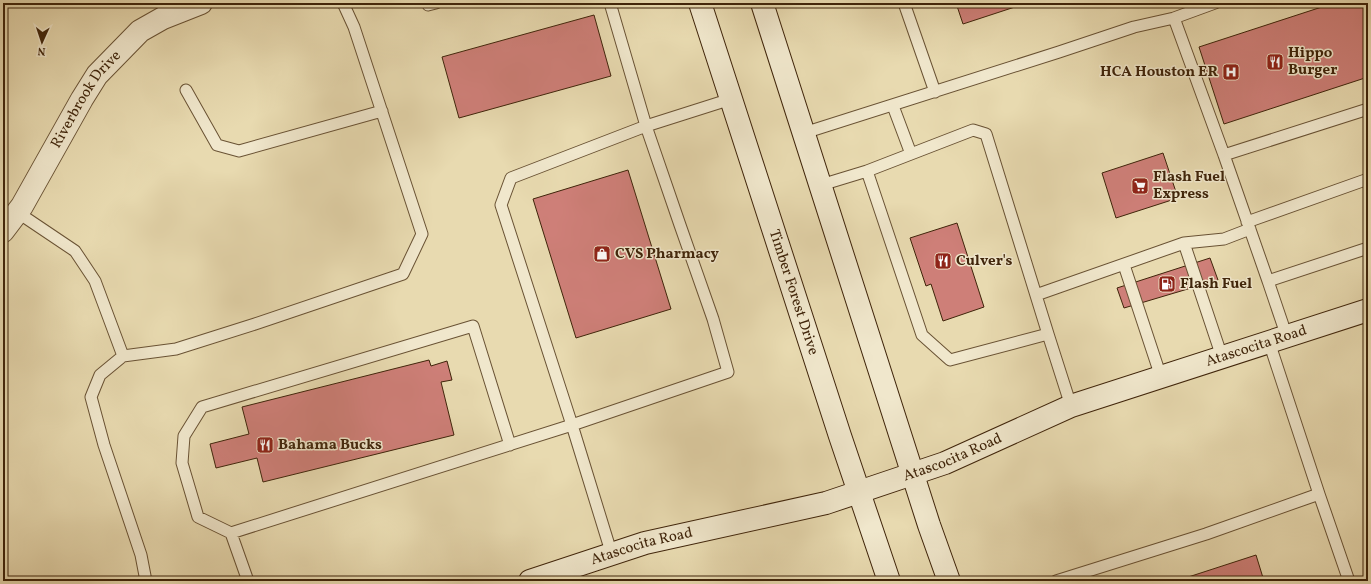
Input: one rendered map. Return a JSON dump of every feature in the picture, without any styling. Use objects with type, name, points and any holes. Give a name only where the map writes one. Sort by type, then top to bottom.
[{"type":"main road","name":"Riverbrook Drive","points":[[3,231],[22,206],[97,75],[140,31],[163,18],[201,3]]},
{"type":"main road","name":"Timber Forest Drive","points":[[700,3],[888,581]]},
{"type":"main road","points":[[762,3],[929,525],[949,581]]},
{"type":"main road","name":"Atascocita Road","points":[[530,581],[645,543],[826,503],[945,463],[1071,406],[1368,310]]},
{"type":"lane","points":[[146,581],[141,555],[104,445],[91,397],[100,375],[123,356],[176,349],[403,274],[422,234],[354,27],[344,3]]},
{"type":"lane","points":[[428,3],[428,5],[436,3]]},
{"type":"lane","points":[[510,444],[473,326],[202,407],[184,436],[182,463],[198,517],[231,533],[572,425],[728,372],[713,319],[646,126],[610,3]]},
{"type":"lane","points":[[904,3],[935,92]]},
{"type":"lane","points":[[804,133],[893,106],[1134,27],[1174,18],[1216,3]]},
{"type":"lane","points":[[1174,18],[1268,281],[1278,339],[1319,494],[1349,581]]},
{"type":"lane","points":[[186,90],[217,145],[239,151],[382,111]]},
{"type":"lane","points":[[612,554],[501,205],[511,178],[646,126],[731,99]]},
{"type":"lane","points":[[893,106],[911,154]]},
{"type":"lane","points":[[1224,155],[1368,109]]},
{"type":"lane","points":[[821,185],[868,171],[973,130],[986,134],[1071,406]]},
{"type":"lane","points":[[868,171],[922,335],[950,360],[1048,334]]},
{"type":"lane","points":[[1036,295],[1184,243],[1224,239],[1249,225],[1368,179]]},
{"type":"lane","points":[[17,212],[75,251],[95,281],[123,356]]},
{"type":"lane","points":[[1184,243],[1222,357]]},
{"type":"lane","points":[[1268,281],[1368,248]]},
{"type":"lane","points":[[1124,265],[1161,377]]},
{"type":"lane","points":[[1056,581],[1206,534],[1319,494]]},
{"type":"lane","points":[[231,533],[248,581]]},
{"type":"building","points":[[956,3],[1027,3],[963,24]]},
{"type":"building","points":[[1334,3],[1368,3],[1368,77],[1224,124],[1199,47]]},
{"type":"building","points":[[594,15],[611,76],[459,118],[442,57]]},
{"type":"building","name":"Flash Fuel Express","points":[[1163,153],[1178,198],[1116,218],[1102,173]]},
{"type":"building","name":"CVS Pharmacy","points":[[628,170],[671,309],[576,338],[533,199]]},
{"type":"building","name":"Culver's","points":[[957,223],[984,307],[943,321],[931,284],[926,286],[910,238]]},
{"type":"building","name":"Flash Fuel","points":[[1210,258],[1218,280],[1124,308],[1117,288]]},
{"type":"building","points":[[429,360],[431,366],[447,361],[452,380],[441,382],[454,435],[263,482],[257,458],[216,468],[210,444],[249,434],[242,407]]},
{"type":"building","points":[[1256,555],[1264,581],[1176,581]]},
{"type":"place","name":"Hippo Burger","points":[[1275,62]]},
{"type":"place","name":"HCA Houston ER","points":[[1231,72]]},
{"type":"place","name":"Flash Fuel Express","points":[[1140,186]]},
{"type":"place","name":"CVS Pharmacy","points":[[602,254]]},
{"type":"place","name":"Culver's","points":[[943,261]]},
{"type":"place","name":"Flash Fuel","points":[[1167,284]]},
{"type":"place","name":"Bahama Bucks","points":[[265,445]]}]
